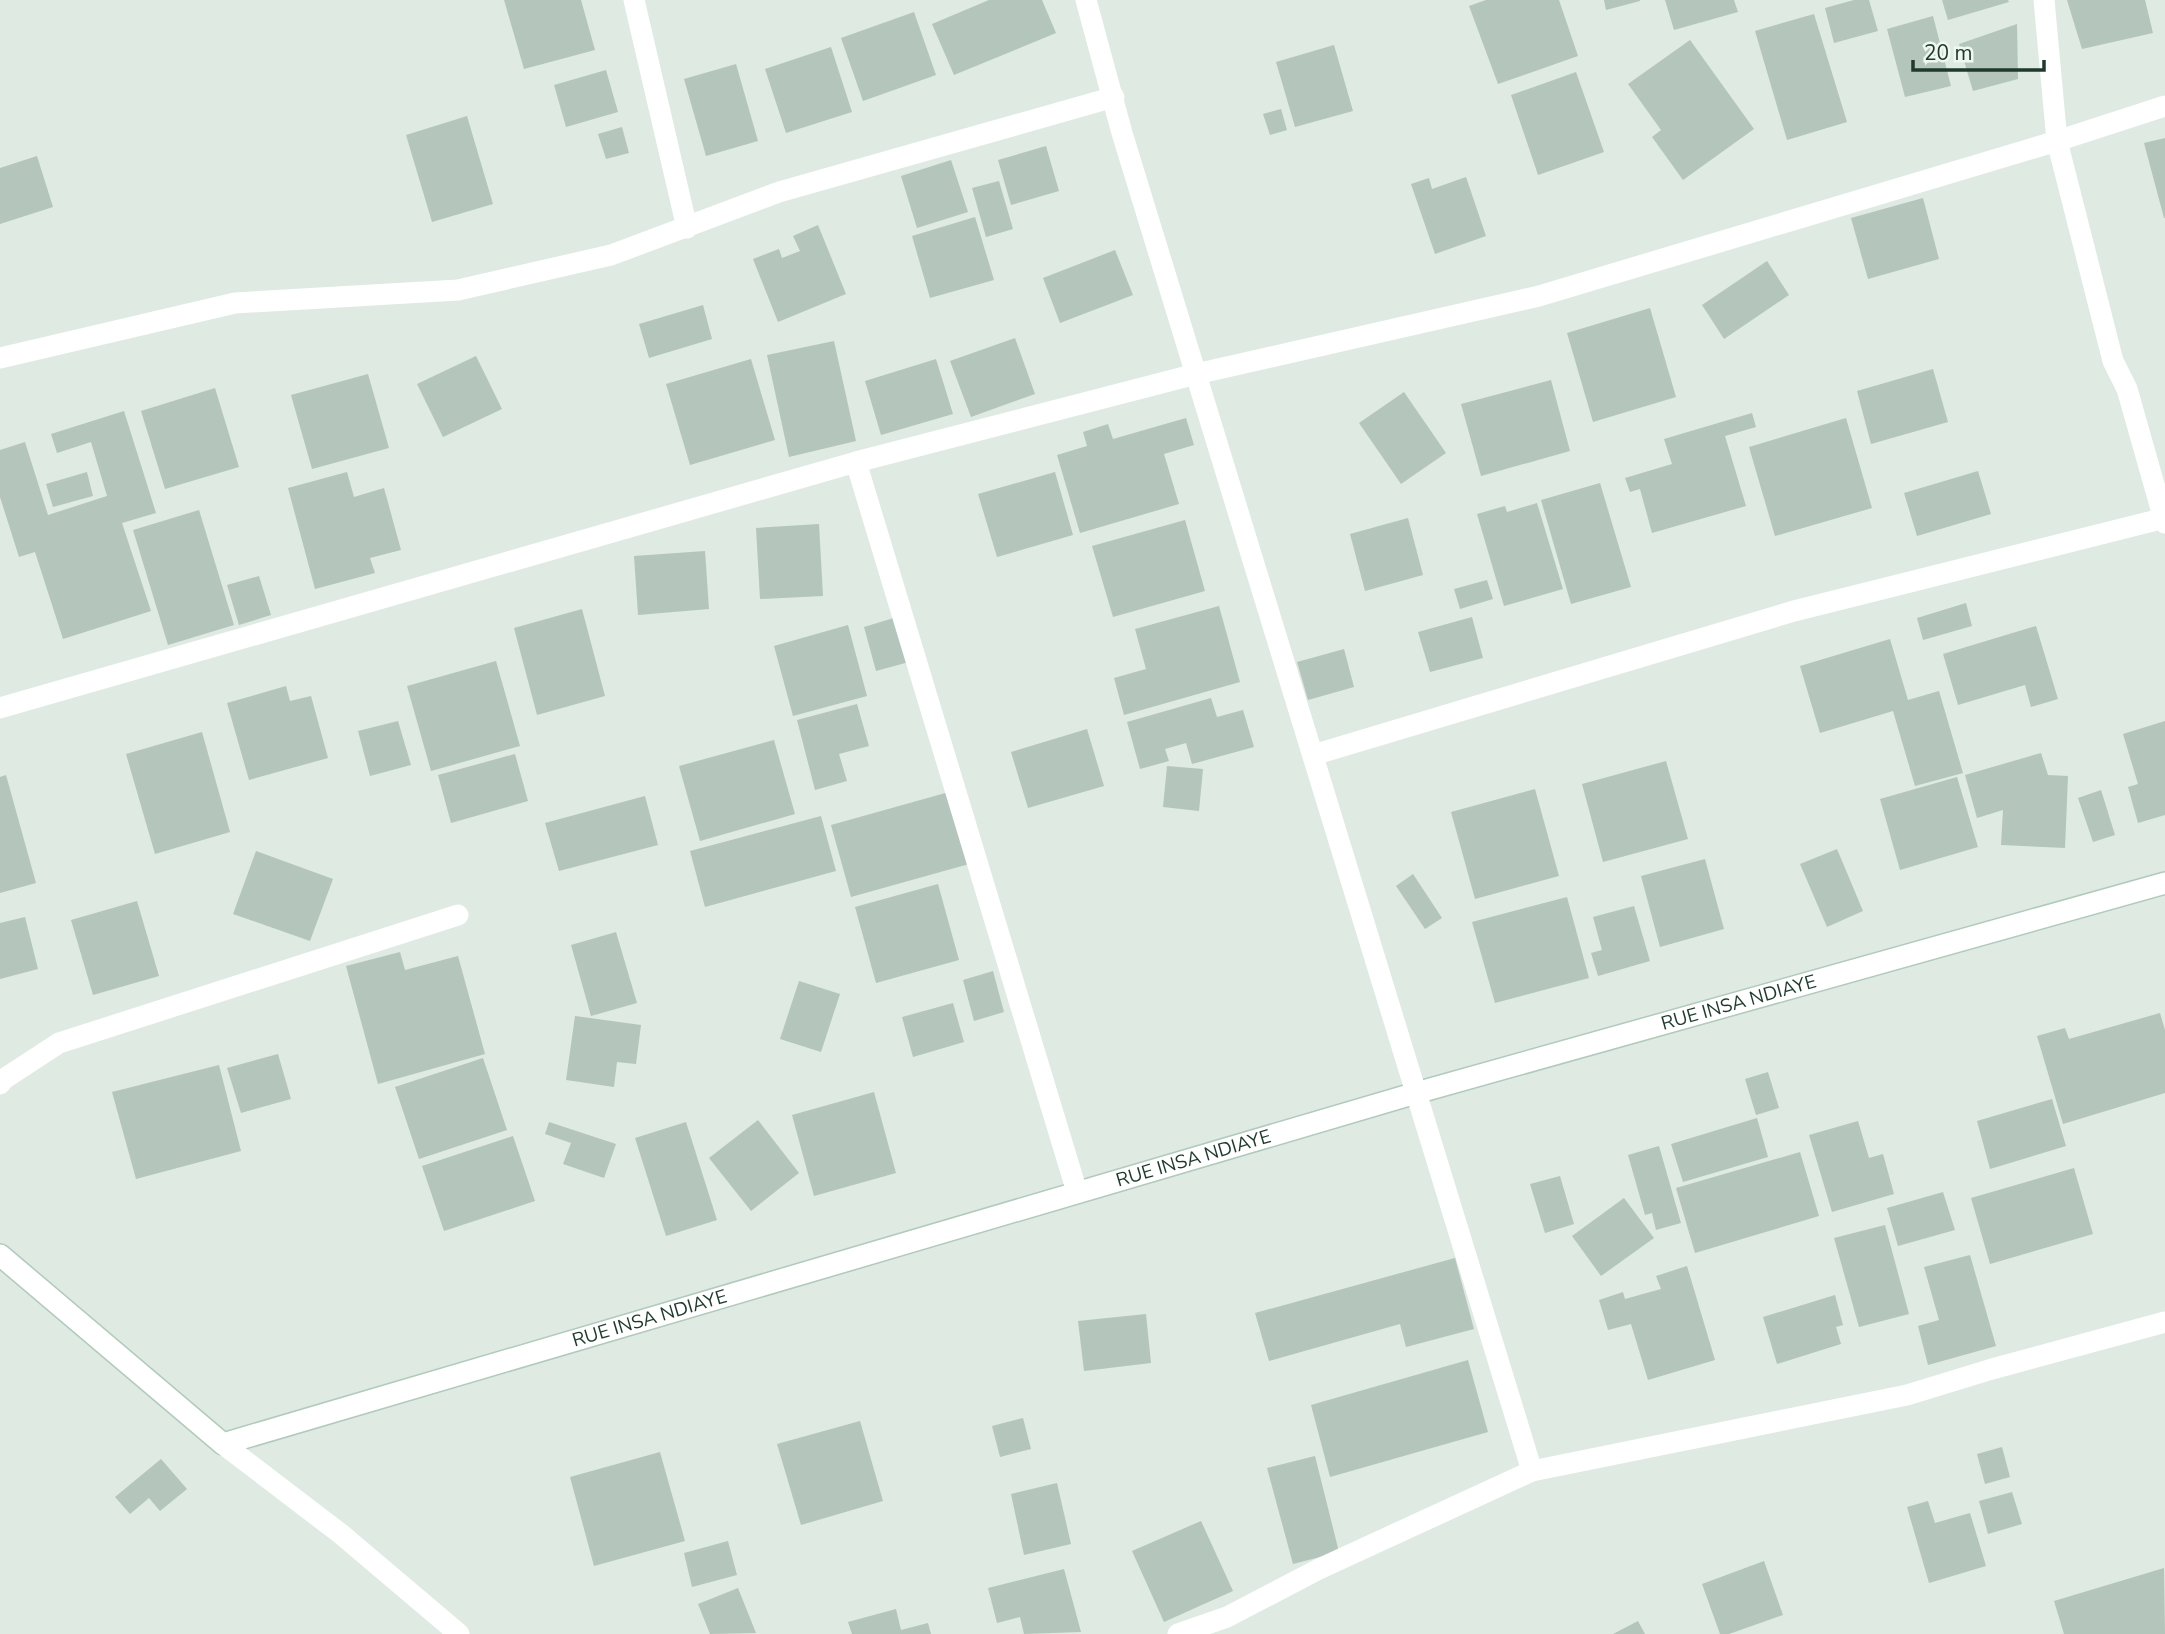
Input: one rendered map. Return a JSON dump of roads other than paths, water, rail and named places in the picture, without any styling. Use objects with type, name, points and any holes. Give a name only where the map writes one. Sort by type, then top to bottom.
[{"type":"street","points":[[634,0],[687,228]]},
{"type":"street","points":[[1086,0],[1122,133],[1532,1472]]},
{"type":"street","points":[[1313,755],[1794,611],[2165,520],[2127,389],[2113,361],[2057,141],[2044,0]]},
{"type":"street","points":[[0,358],[235,303],[458,290],[611,255],[779,192],[1114,97]]},
{"type":"street","points":[[0,708],[856,462],[1196,374],[1539,296],[2057,141],[2165,106]]},
{"type":"street","points":[[856,462],[1077,1192]]},
{"type":"street","name":"RUE INSA NDIAYE","points":[[223,1444],[1416,1093],[2165,883]]},
{"type":"street","points":[[0,1084],[59,1043],[458,915]]},
{"type":"street","points":[[0,1255],[223,1444],[341,1534],[459,1634]]},
{"type":"street","points":[[1178,1634],[1227,1617],[1319,1569],[1532,1472],[1907,1395],[2165,1322]]}]
